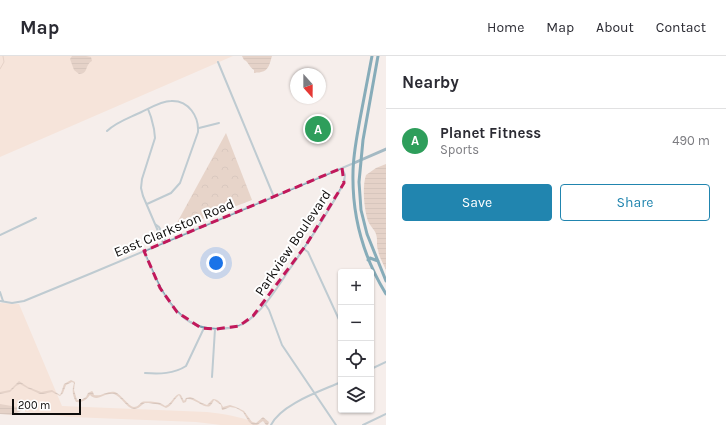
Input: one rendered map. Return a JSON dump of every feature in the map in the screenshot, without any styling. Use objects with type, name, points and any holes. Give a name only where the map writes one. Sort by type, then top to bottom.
[{"type":"main road","points":[[372,56],[354,163],[354,200],[357,221],[368,260],[386,294]]},
{"type":"main road","points":[[378,56],[365,128],[359,182],[361,210],[370,241],[386,281]]},
{"type":"main road","points":[[368,74],[374,76]]},
{"type":"main road","points":[[365,94],[368,98],[364,123],[365,128]]},
{"type":"main road","points":[[354,163],[386,149]]},
{"type":"main road","points":[[363,244],[367,245],[370,241]]},
{"type":"main road","points":[[368,260],[370,258],[378,261]]},
{"type":"street","points":[[218,62],[274,197]]},
{"type":"street","points":[[107,131],[114,124],[160,104],[172,101],[184,104],[190,108],[197,119],[198,132],[180,183],[171,193],[147,204]]},
{"type":"street","points":[[148,109],[155,138],[141,182],[142,192],[155,224],[159,227],[164,243]]},
{"type":"street","points":[[198,128],[219,123]]},
{"type":"street","name":"East Clarkston Road","points":[[1,301],[12,303],[24,301],[354,163]]},
{"type":"street","name":"Parkview Boulevard","points":[[144,251],[165,297],[177,312],[189,322],[204,328],[215,329],[232,327],[244,323],[265,304],[304,249],[344,183],[345,175],[342,168]]},
{"type":"street","points":[[0,235],[36,218]]},
{"type":"street","points":[[304,249],[308,252],[338,317]]},
{"type":"street","points":[[0,292],[1,301]]},
{"type":"street","points":[[265,304],[269,310],[282,345],[336,425]]},
{"type":"street","points":[[145,373],[168,373],[181,370],[186,366],[204,328]]},
{"type":"street","points":[[212,377],[215,329]]},
{"type":"street","points":[[374,368],[386,362]]},
{"type":"street","points":[[271,425],[277,416],[287,408],[338,383]]},
{"type":"street","points":[[363,425],[386,414]]},
{"type":"highlighted area","points":[[342,168],[344,183],[306,245],[253,316],[239,326],[216,329],[201,328],[177,312],[160,288],[144,251]]},
{"type":"green space","points":[[226,133],[252,200],[173,230]]},
{"type":"shaded area","points":[[0,56],[233,56],[0,157]]},
{"type":"shaded area","points":[[72,56],[91,57],[92,61],[85,72],[79,74],[74,70],[70,59]]},
{"type":"shaded area","points":[[242,56],[272,56],[266,70],[254,73],[254,70]]},
{"type":"shaded area","points":[[386,164],[386,270],[380,258],[375,231],[369,223],[367,216],[364,192],[366,175],[376,168]]},
{"type":"shaded area","points":[[0,303],[19,304],[62,406],[207,412],[241,418],[260,425],[221,425],[196,422],[71,417],[25,412],[25,410],[0,406]]},
{"type":"shaded area","points":[[71,380],[75,382],[74,390],[77,400],[81,400],[86,397],[88,393],[92,391],[94,395],[115,392],[134,407],[142,402],[159,403],[165,406],[179,394],[184,401],[186,398],[190,397],[207,405],[215,399],[219,402],[223,407],[230,405],[244,411],[252,422],[256,423],[263,417],[269,422],[268,425],[266,425],[263,421],[257,425],[253,425],[249,422],[243,412],[236,408],[230,407],[222,410],[221,405],[214,400],[208,407],[190,399],[187,399],[186,402],[183,403],[179,395],[170,406],[166,408],[159,405],[145,403],[139,408],[134,409],[129,407],[117,395],[114,394],[107,394],[98,398],[90,395],[83,401],[76,402],[73,392],[74,383],[72,382],[66,385],[60,396],[52,392],[40,394],[20,384],[10,392],[0,394],[0,392],[10,390],[19,381],[28,387],[41,392],[52,390],[60,395],[64,384]]},
{"type":"shaded area","points":[[0,404],[23,408],[23,410],[12,415],[0,414]]},
{"type":"waterway","points":[[0,69],[4,62],[3,56]]},
{"type":"place","name":"Planet Fitness","points":[[318,129]]}]
